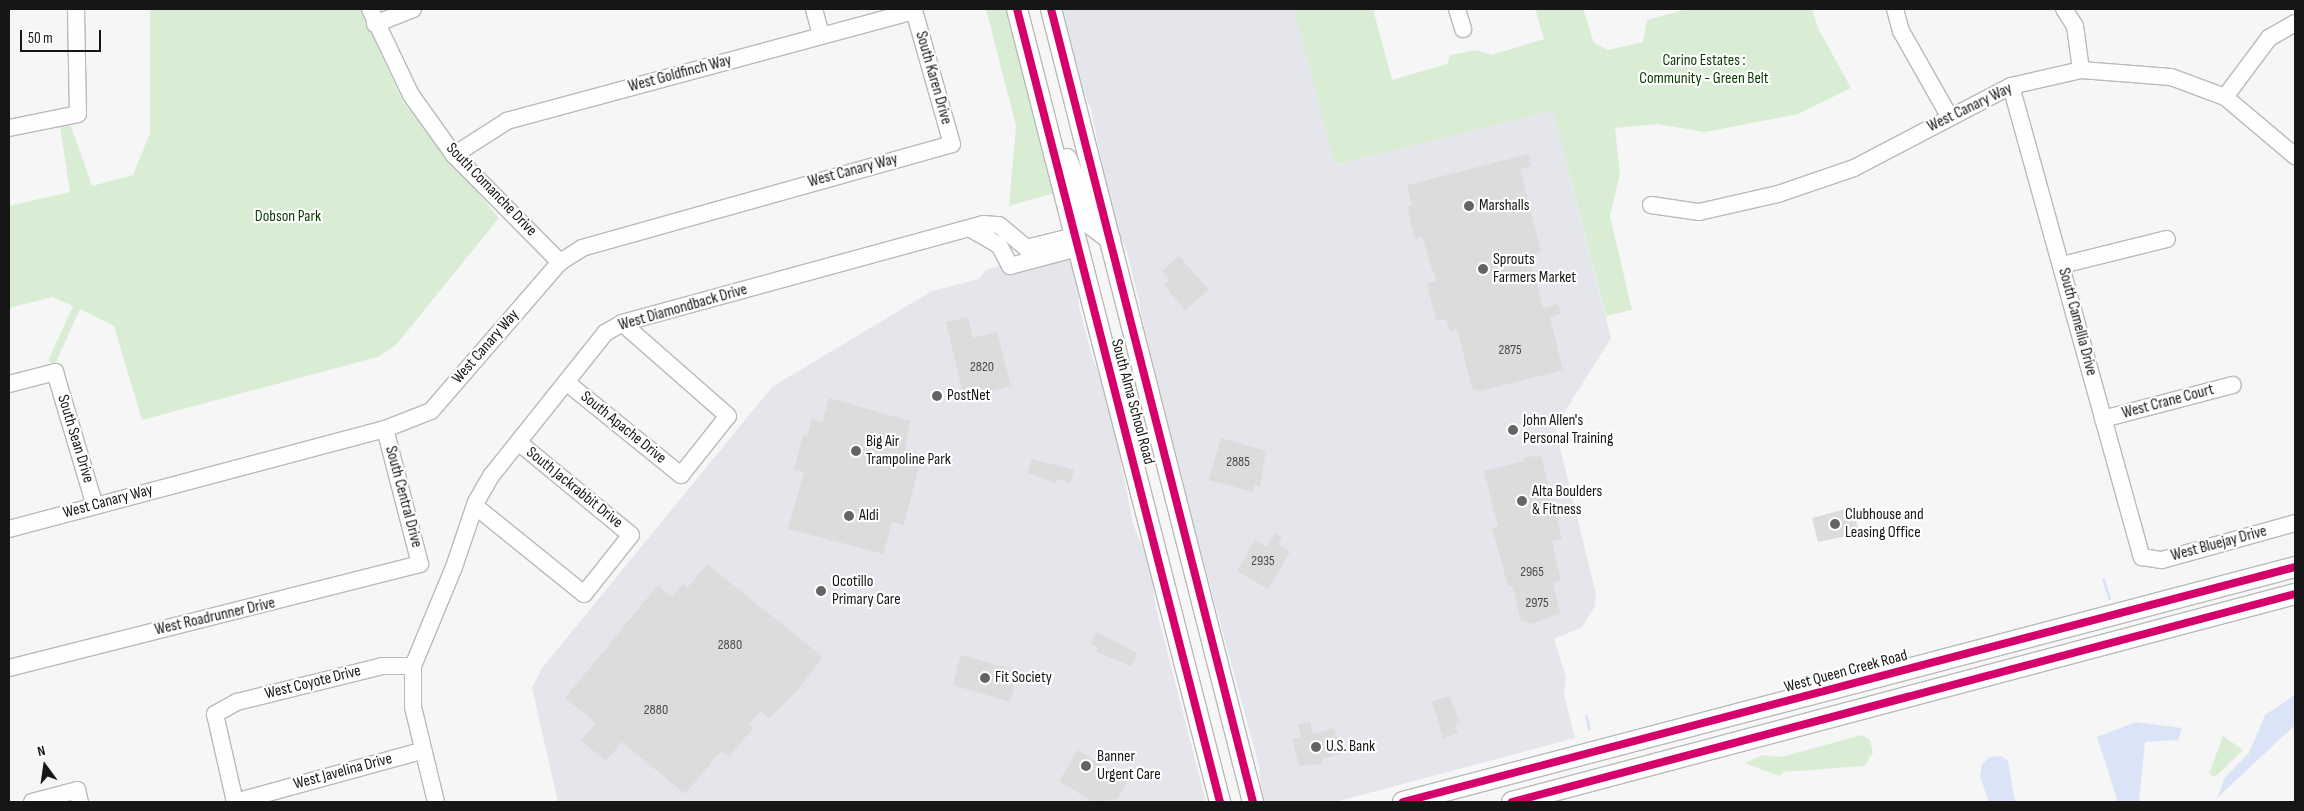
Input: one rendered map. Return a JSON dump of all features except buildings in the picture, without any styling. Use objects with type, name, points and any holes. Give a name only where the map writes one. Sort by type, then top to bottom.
[{"type":"main road","name":"South Alma School Road","points":[[1017,9],[1220,802]]},
{"type":"main road","name":"South Alma School Road","points":[[1051,9],[1253,802]]},
{"type":"main road","points":[[1046,124],[1068,160],[1092,225],[1110,240]]},
{"type":"main road","name":"West Queen Creek Road","points":[[1403,802],[2295,567]]},
{"type":"main road","points":[[1512,802],[2295,594]]},
{"type":"main road","points":[[1450,802],[1532,768]]},
{"type":"street","points":[[9,128],[78,114],[76,9]]},
{"type":"street","points":[[372,16],[413,9]]},
{"type":"street","points":[[814,9],[821,35]]},
{"type":"street","points":[[1457,9],[1463,29]]},
{"type":"street","points":[[1895,9],[1901,31],[1949,116]]},
{"type":"street","points":[[2064,9],[2074,26],[2081,70]]},
{"type":"street","name":"West Goldfinch Way","points":[[454,155],[507,121],[914,11]]},
{"type":"street","name":"South Karen Drive","points":[[914,11],[952,144]]},
{"type":"street","name":"South Comanche Drive","points":[[372,16],[411,95],[454,155],[560,262]]},
{"type":"street","points":[[2225,97],[2269,38],[2295,22]]},
{"type":"street","name":"West Canary Way","points":[[1651,205],[1700,212],[1778,194],[1854,168],[1949,116],[2011,86],[2081,70],[2171,77],[2225,97],[2295,156]]},
{"type":"street","name":"South Camellia Drive","points":[[2011,86],[2062,265],[2102,419],[2142,557]]},
{"type":"street","name":"West Canary Way","points":[[9,529],[385,429],[431,411],[560,262],[604,238],[952,144]]},
{"type":"street","name":"West Diamondback Drive","points":[[413,666],[445,591],[474,506],[518,442],[605,333],[622,323],[971,229],[983,224],[999,225],[1026,248],[1077,242]]},
{"type":"street","points":[[971,229],[1002,248],[1010,266],[1077,242]]},
{"type":"street","points":[[2062,265],[2167,239]]},
{"type":"street","name":"South Apache Drive","points":[[566,382],[681,474],[728,416],[622,323]]},
{"type":"street","name":"South Sean Drive","points":[[9,384],[55,372],[95,506]]},
{"type":"street","name":"West Crane Court","points":[[2102,419],[2233,385]]},
{"type":"street","name":"South Central Drive","points":[[385,429],[420,564]]},
{"type":"street","name":"South Jackrabbit Drive","points":[[474,506],[584,594],[631,535],[518,442]]},
{"type":"street","name":"West Bluejay Drive","points":[[2142,557],[2162,560],[2295,523]]},
{"type":"street","name":"West Roadrunner Drive","points":[[9,668],[420,564]]},
{"type":"street","name":"West Coyote Drive","points":[[235,802],[215,714],[237,702],[382,666],[413,666]]},
{"type":"street","points":[[413,666],[413,707],[422,751],[436,802]]},
{"type":"street","name":"West Javelina Drive","points":[[235,802],[422,751]]},
{"type":"street","points":[[32,802],[78,796]]},
{"type":"shaded area","points":[[1060,9],[1294,9],[1336,165],[1553,109],[1611,338],[1555,427],[1596,594],[1595,606],[1582,627],[1554,639],[1566,677],[1564,694],[1575,738],[1335,802],[1262,802],[1259,766],[1154,379],[1139,301],[1127,252],[1114,222],[1091,109],[1074,67]]},
{"type":"shaded area","points":[[1068,242],[1077,272],[1079,306],[1092,357],[1108,394],[1133,524],[1152,569],[1155,604],[1206,802],[558,802],[532,688],[542,668],[772,387],[932,291],[979,279],[986,270]]},
{"type":"green space","name":"Dobson Park","points":[[150,9],[360,9],[403,102],[499,218],[396,345],[378,357],[142,420],[114,326],[80,309],[55,364],[48,361],[73,306],[52,297],[9,308],[9,206],[70,192],[60,126],[71,126],[92,186],[133,175],[150,133]]},
{"type":"green space","points":[[986,9],[1007,9],[1054,193],[1009,206],[1016,126]]},
{"type":"green space","name":"Carino Estates : Community - Green Belt","points":[[1294,9],[1373,9],[1392,80],[1447,64],[1450,55],[1477,50],[1491,55],[1544,39],[1535,9],[1583,9],[1594,43],[1608,50],[1643,42],[1647,20],[1687,9],[1812,9],[1818,28],[1851,88],[1798,114],[1705,132],[1657,124],[1615,128],[1620,174],[1610,216],[1632,310],[1606,316],[1553,110],[1335,165]]},
{"type":"green space","points":[[1862,735],[1870,740],[1873,753],[1864,766],[1784,772],[1779,776],[1745,763],[1763,755],[1781,757]]},
{"type":"green space","points":[[2223,736],[2243,750],[2215,777],[2209,774]]},
{"type":"water","points":[[2295,695],[2295,725],[2217,798],[2225,777],[2249,753],[2265,715]]},
{"type":"water","points":[[2136,722],[2182,728],[2178,740],[2145,742],[2139,802],[2118,802],[2097,737]]},
{"type":"water","points":[[2001,756],[2008,761],[2015,802],[1989,802],[1980,777],[1982,764],[1989,757]]},
{"type":"waterway","points":[[2103,579],[2109,598]]},
{"type":"waterway","points":[[1586,716],[1589,729]]},
{"type":"cycle path","points":[[1017,9],[1220,802]]},
{"type":"cycle path","points":[[1051,9],[1253,802]]},
{"type":"cycle path","points":[[1403,802],[2295,567]]},
{"type":"cycle path","points":[[1512,802],[2295,594]]},
{"type":"place","name":"Marshalls","points":[[1469,206]]},
{"type":"place","name":"Sprouts Farmers Market","points":[[1483,269]]},
{"type":"place","name":"PostNet","points":[[937,396]]},
{"type":"place","name":"John Allen's Personal Training","points":[[1513,430]]},
{"type":"place","name":"Big Air Trampoline Park","points":[[856,451]]},
{"type":"place","name":"Alta Boulders & Fitness","points":[[1522,501]]},
{"type":"place","name":"Aldi","points":[[849,516]]},
{"type":"place","name":"Clubhouse and Leasing Office","points":[[1835,524]]},
{"type":"place","name":"Ocotillo Primary Care","points":[[821,591]]},
{"type":"place","name":"Fit Society","points":[[985,678]]},
{"type":"place","name":"U.S. Bank","points":[[1316,747]]},
{"type":"place","name":"Banner Urgent Care","points":[[1086,766]]}]
